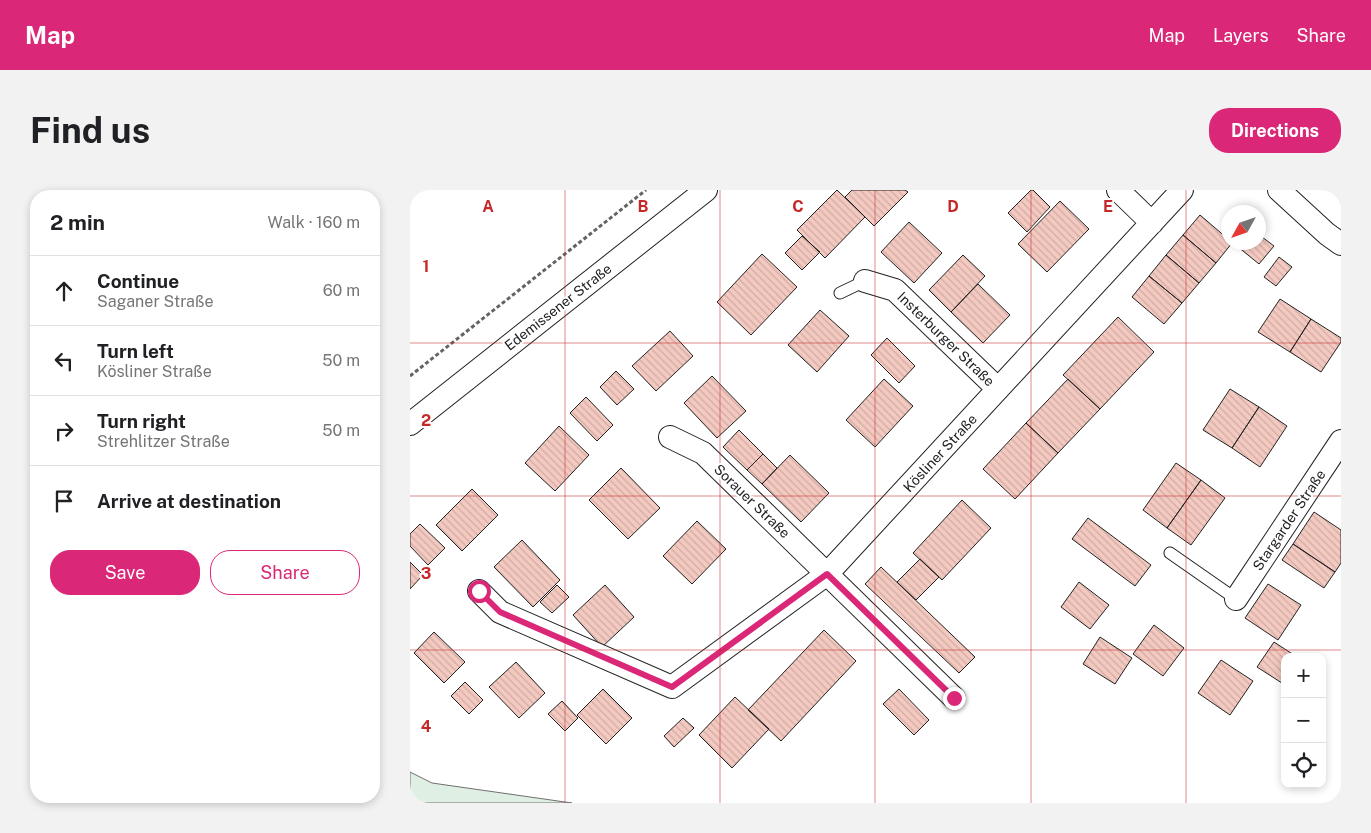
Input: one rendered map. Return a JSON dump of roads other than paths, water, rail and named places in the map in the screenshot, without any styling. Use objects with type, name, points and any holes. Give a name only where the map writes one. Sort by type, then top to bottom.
[{"type":"street","name":"Edemissener Straße","points":[[410,424],[706,190]]},
{"type":"street","points":[[1118,190],[1152,223]]},
{"type":"street","name":"Kösliner Straße","points":[[479,591],[500,612],[672,687],[827,574],[1182,190]]},
{"type":"street","points":[[1279,190],[1327,234],[1341,244]]},
{"type":"street","name":"Insterburger Straße","points":[[865,281],[895,290],[998,389]]},
{"type":"street","name":"Sorauer Straße","points":[[670,437],[703,453],[954,698]]},
{"type":"street","name":"Stargarder Straße","points":[[1236,598],[1341,441]]},
{"type":"lane","points":[[840,293],[865,281]]},
{"type":"lane","points":[[1170,553],[1236,598]]}]
